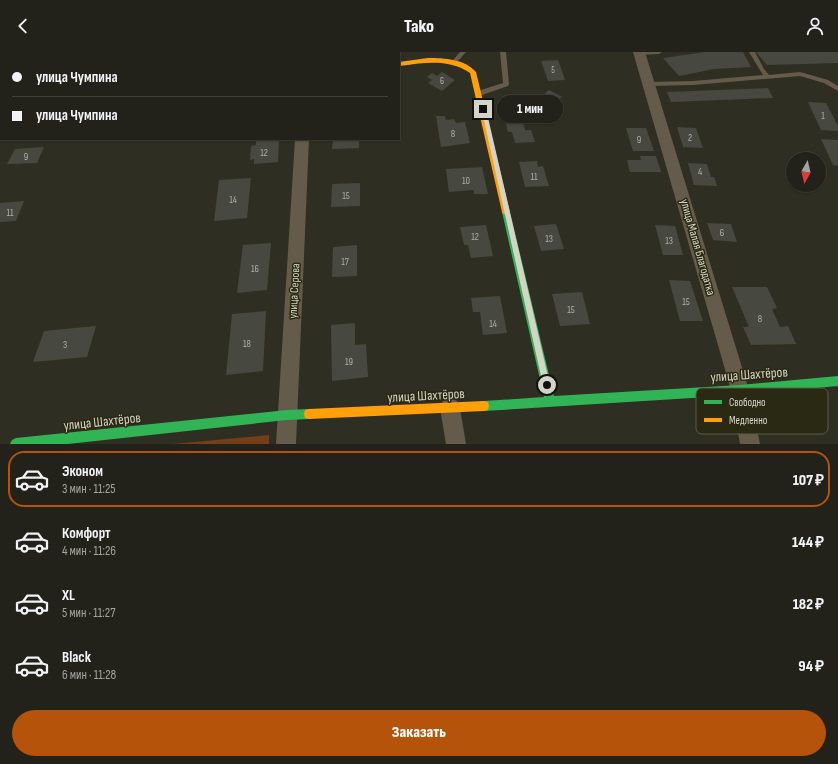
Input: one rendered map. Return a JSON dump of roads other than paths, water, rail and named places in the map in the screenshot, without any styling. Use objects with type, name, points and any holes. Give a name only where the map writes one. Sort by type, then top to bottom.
[{"type":"street","name":"улица Малая Благодатка","points":[[639,53],[739,388]]},
{"type":"street","points":[[400,64],[455,61],[467,65],[474,72],[550,401]]},
{"type":"street","name":"улица Серова","points":[[286,444],[302,140]]},
{"type":"street","name":"улица Шахтёров","points":[[762,388],[838,381]]},
{"type":"street","name":"улица Шахтёров","points":[[16,444],[287,415],[450,408],[696,393]]},
{"type":"street","points":[[450,408],[456,444]]},
{"type":"street","name":"улица Малая Благодатка","points":[[748,434],[750,444]]},
{"type":"lane","points":[[455,61],[463,52]]},
{"type":"lane","points":[[480,93],[506,84],[503,52]]},
{"type":"lane","points":[[639,53],[659,52]]},
{"type":"lane","points":[[752,52],[762,70],[768,77]]},
{"type":"lane","points":[[649,84],[693,83],[800,74],[826,81],[838,89]]}]
